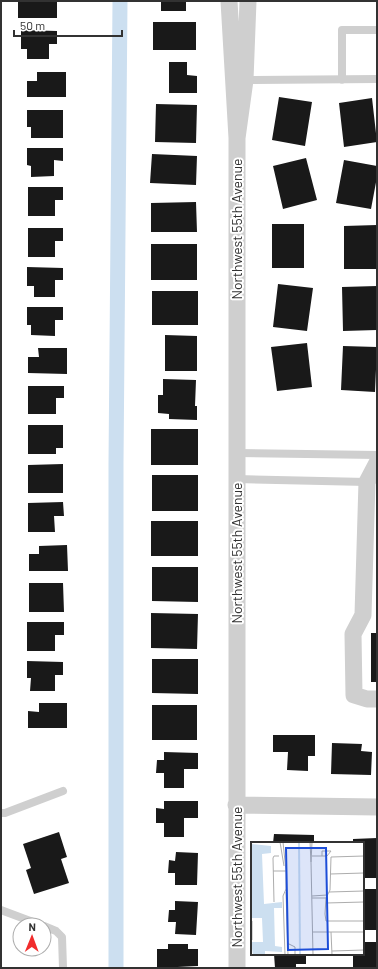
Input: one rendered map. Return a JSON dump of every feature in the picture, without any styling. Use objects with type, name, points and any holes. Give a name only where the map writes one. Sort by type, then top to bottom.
[{"type":"street","name":"Northwest 55th Avenue","points":[[230,1],[237,138],[237,968]]},
{"type":"street","name":"Northwest 55th Avenue","points":[[237,138],[245,80],[248,1]]},
{"type":"street","points":[[377,462],[367,482],[371,523],[363,615],[353,634],[354,695],[367,699],[377,699]]},
{"type":"street","points":[[236,806],[377,807]]},
{"type":"lane","points":[[342,80],[342,30],[377,30]]},
{"type":"lane","points":[[245,80],[377,79]]},
{"type":"lane","points":[[237,453],[377,455]]},
{"type":"lane","points":[[237,479],[367,482]]},
{"type":"lane","points":[[1,813],[5,813],[63,791]]},
{"type":"lane","points":[[1,910],[20,917]]},
{"type":"lane","points":[[52,929],[62,937],[63,968]]},
{"type":"building","points":[[57,1],[57,18],[18,18],[18,2]]},
{"type":"building","points":[[161,1],[186,1],[186,11],[161,11]]},
{"type":"building","points":[[153,22],[196,22],[196,50],[153,50]]},
{"type":"building","points":[[21,30],[57,31],[57,44],[49,44],[49,59],[27,59],[27,49],[21,49]]},
{"type":"building","points":[[169,62],[187,62],[187,75],[197,76],[197,93],[169,93]]},
{"type":"building","points":[[37,72],[66,72],[66,97],[27,97],[27,81],[37,81]]},
{"type":"building","points":[[279,97],[312,102],[305,146],[272,140]]},
{"type":"building","points":[[372,98],[377,142],[344,147],[339,103]]},
{"type":"building","points":[[156,104],[197,105],[196,143],[155,142]]},
{"type":"building","points":[[27,110],[63,110],[63,138],[31,138],[31,127],[27,127]]},
{"type":"building","points":[[27,148],[63,148],[63,161],[54,160],[54,176],[31,177],[31,166],[27,165]]},
{"type":"building","points":[[152,154],[197,156],[196,185],[150,183]]},
{"type":"building","points":[[306,158],[317,200],[283,209],[273,166]]},
{"type":"building","points":[[344,160],[377,166],[377,177],[371,209],[336,203]]},
{"type":"building","points":[[28,187],[63,187],[63,200],[55,200],[55,216],[28,216]]},
{"type":"building","points":[[196,202],[197,232],[151,232],[151,203]]},
{"type":"building","points":[[272,224],[304,224],[304,268],[272,268]]},
{"type":"building","points":[[377,225],[377,269],[344,269],[344,226]]},
{"type":"building","points":[[28,228],[63,228],[63,241],[55,241],[55,257],[28,257]]},
{"type":"building","points":[[151,244],[197,244],[197,280],[151,280]]},
{"type":"building","points":[[27,267],[63,268],[63,280],[55,280],[55,297],[34,297],[34,286],[27,286]]},
{"type":"building","points":[[278,284],[313,288],[307,331],[273,327]]},
{"type":"building","points":[[377,286],[377,330],[343,331],[342,287]]},
{"type":"building","points":[[152,291],[198,291],[198,325],[152,325]]},
{"type":"building","points":[[27,307],[63,307],[63,320],[55,320],[55,336],[31,335],[31,325],[27,325]]},
{"type":"building","points":[[165,335],[197,336],[197,371],[165,371]]},
{"type":"building","points":[[307,343],[312,387],[277,391],[271,347]]},
{"type":"building","points":[[343,346],[377,347],[375,392],[341,390]]},
{"type":"building","points":[[38,348],[67,348],[67,374],[28,373],[28,357],[39,357]]},
{"type":"building","points":[[163,379],[196,380],[195,406],[197,406],[197,420],[169,419],[169,414],[158,413],[158,395],[163,395]]},
{"type":"building","points":[[28,386],[64,386],[64,398],[56,398],[56,414],[28,414]]},
{"type":"building","points":[[28,425],[63,425],[63,448],[56,448],[56,454],[28,454]]},
{"type":"building","points":[[151,429],[198,429],[198,465],[151,465]]},
{"type":"building","points":[[63,464],[63,493],[28,493],[28,465]]},
{"type":"building","points":[[152,475],[198,475],[198,511],[152,511]]},
{"type":"building","points":[[63,502],[64,516],[54,516],[55,532],[28,532],[28,503]]},
{"type":"building","points":[[151,521],[198,521],[198,556],[151,556]]},
{"type":"building","points":[[67,545],[68,571],[29,571],[29,554],[39,554],[39,546]]},
{"type":"building","points":[[152,567],[198,567],[198,602],[152,601]]},
{"type":"building","points":[[29,583],[63,583],[64,612],[29,612]]},
{"type":"building","points":[[151,613],[198,614],[197,649],[151,648]]},
{"type":"building","points":[[27,622],[64,622],[64,635],[55,635],[55,651],[27,651]]},
{"type":"building","points":[[371,633],[377,633],[377,682],[371,682]]},
{"type":"building","points":[[152,659],[198,659],[198,694],[152,693]]},
{"type":"building","points":[[27,661],[63,662],[63,675],[55,675],[55,691],[30,691],[31,678],[27,678]]},
{"type":"building","points":[[39,703],[67,703],[67,728],[28,728],[28,711],[39,712]]},
{"type":"building","points":[[152,705],[197,705],[197,740],[152,740]]},
{"type":"building","points":[[273,735],[315,735],[315,756],[308,756],[308,771],[287,770],[288,752],[273,752]]},
{"type":"building","points":[[332,743],[362,744],[361,751],[372,752],[371,775],[331,774]]},
{"type":"building","points":[[164,752],[198,753],[198,769],[184,769],[184,788],[164,788],[164,773],[156,773],[157,760],[164,760]]},
{"type":"building","points":[[164,801],[198,801],[198,818],[184,818],[184,837],[164,837],[164,823],[156,823],[156,808],[164,809]]},
{"type":"building","points":[[59,832],[67,857],[61,859],[69,883],[34,894],[26,870],[31,868],[23,844]]},
{"type":"building","points":[[274,834],[314,835],[314,842],[273,842]]},
{"type":"building","points":[[377,838],[377,878],[364,878],[364,842],[353,842],[353,839]]},
{"type":"building","points":[[176,852],[198,853],[197,885],[175,885],[175,873],[168,873],[169,860],[175,861]]},
{"type":"building","points":[[364,889],[377,889],[377,930],[364,930]]},
{"type":"building","points":[[175,901],[198,902],[196,935],[175,934],[176,922],[168,922],[169,910],[175,910]]},
{"type":"building","points":[[364,942],[377,942],[377,968],[353,968],[353,955],[364,955]]},
{"type":"building","points":[[168,944],[188,944],[188,949],[198,949],[198,966],[157,968],[157,949],[168,949]]},
{"type":"building","points":[[274,955],[306,955],[306,964],[296,964],[296,968],[275,968]]},
{"type":"waterway","points":[[116,968],[116,463],[120,1]]}]
